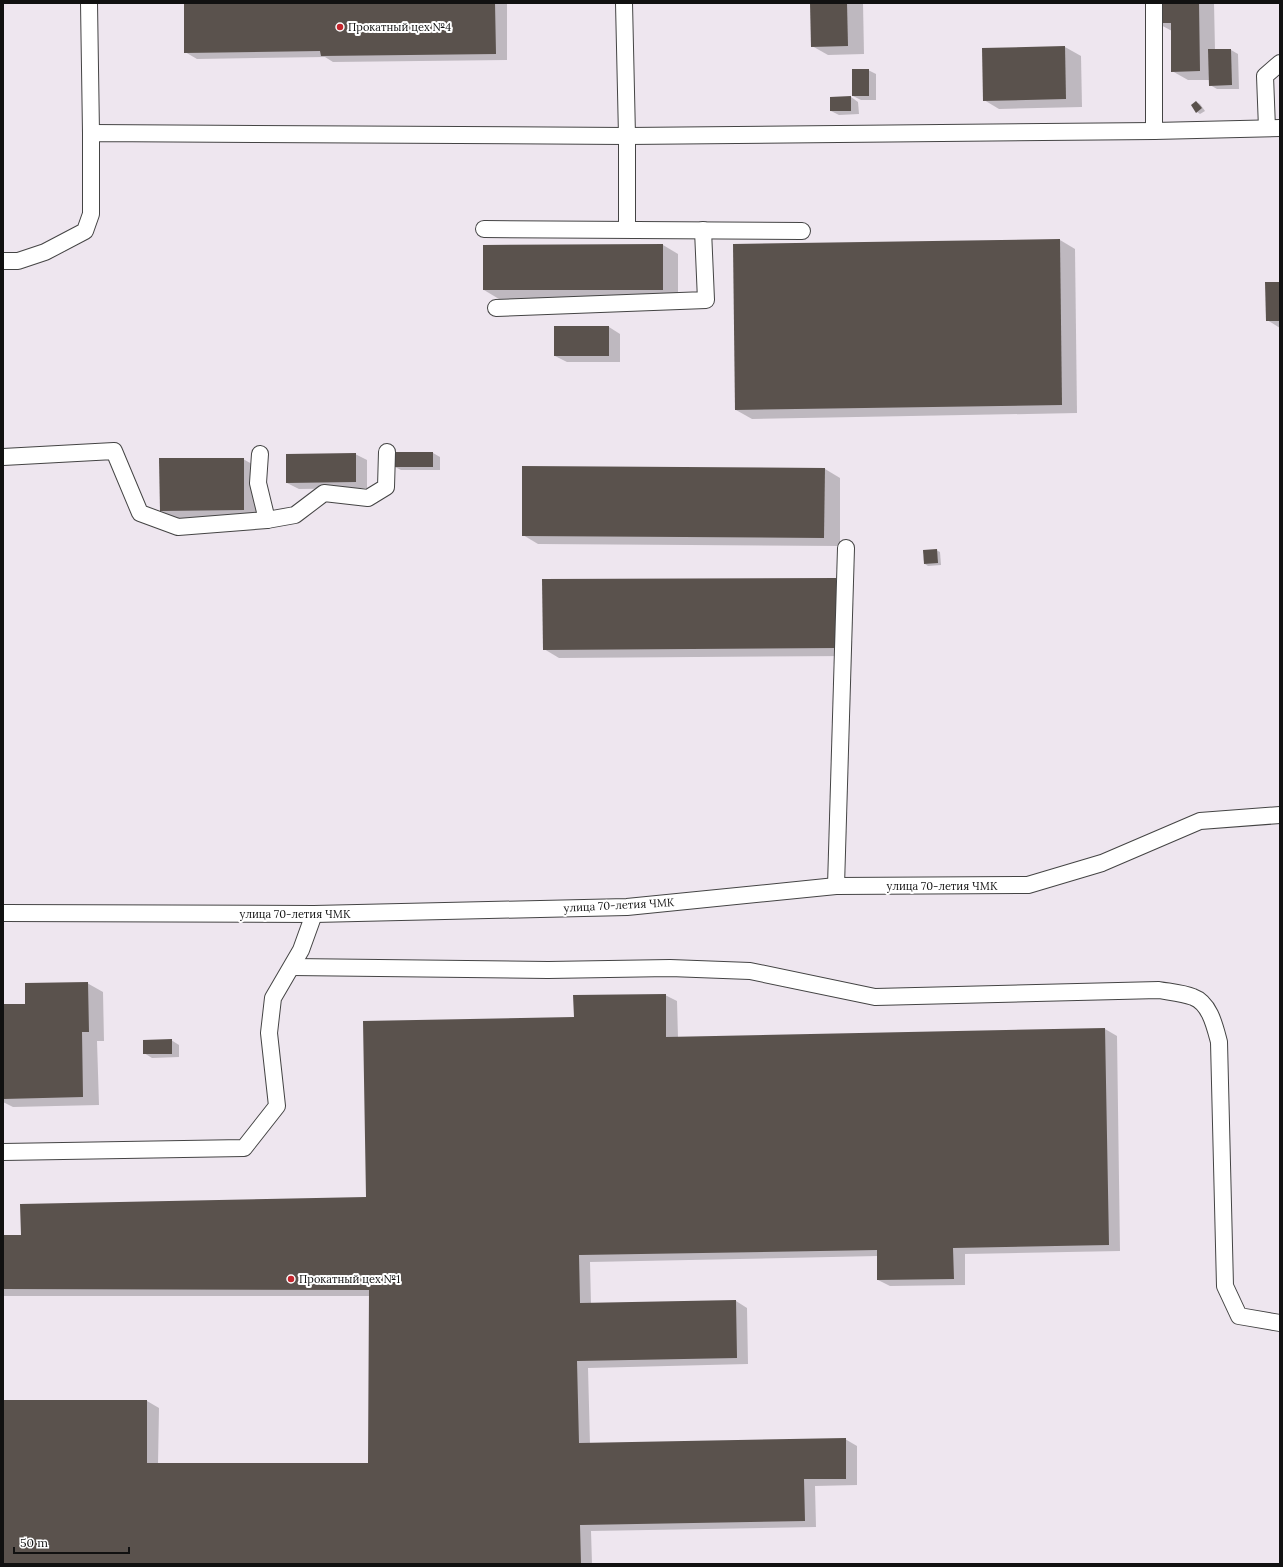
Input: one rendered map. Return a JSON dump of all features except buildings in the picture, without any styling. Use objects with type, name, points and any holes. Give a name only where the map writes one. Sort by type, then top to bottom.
[{"type":"street","points":[[3,261],[18,261],[45,252],[85,231],[91,214],[89,3]]},
{"type":"street","points":[[624,3],[627,136],[627,229]]},
{"type":"street","points":[[1154,3],[1154,131]]},
{"type":"street","points":[[91,133],[627,136],[1154,131],[1274,128],[1265,76],[1280,62]]},
{"type":"street","points":[[484,229],[802,231]]},
{"type":"street","points":[[496,308],[706,300],[703,230]]},
{"type":"street","points":[[3,457],[114,451],[140,514],[178,527],[267,520],[295,515],[324,493],[368,498],[386,487],[387,452]]},
{"type":"street","points":[[260,454],[258,483],[267,520]]},
{"type":"street","points":[[836,886],[846,548]]},
{"type":"street","name":"улица 70-летия ЧМК","points":[[3,913],[314,914],[627,906],[836,886],[1028,885],[1102,863],[1200,821],[1222,818],[1280,815]]},
{"type":"street","points":[[3,1152],[244,1148],[277,1106],[269,1034],[273,998],[301,950],[314,914]]},
{"type":"street","points":[[292,967],[548,970],[670,968],[742,970],[875,996],[1159,990],[1194,997],[1203,1003],[1213,1022],[1219,1042],[1225,1286],[1239,1316],[1280,1323]]},
{"type":"shaded area","points":[[3,3],[1280,3],[1280,1564],[3,1564]]},
{"type":"place","name":"Прокатный цех №4","points":[[340,27]]},
{"type":"place","name":"Прокатный цех №1","points":[[291,1279]]}]
